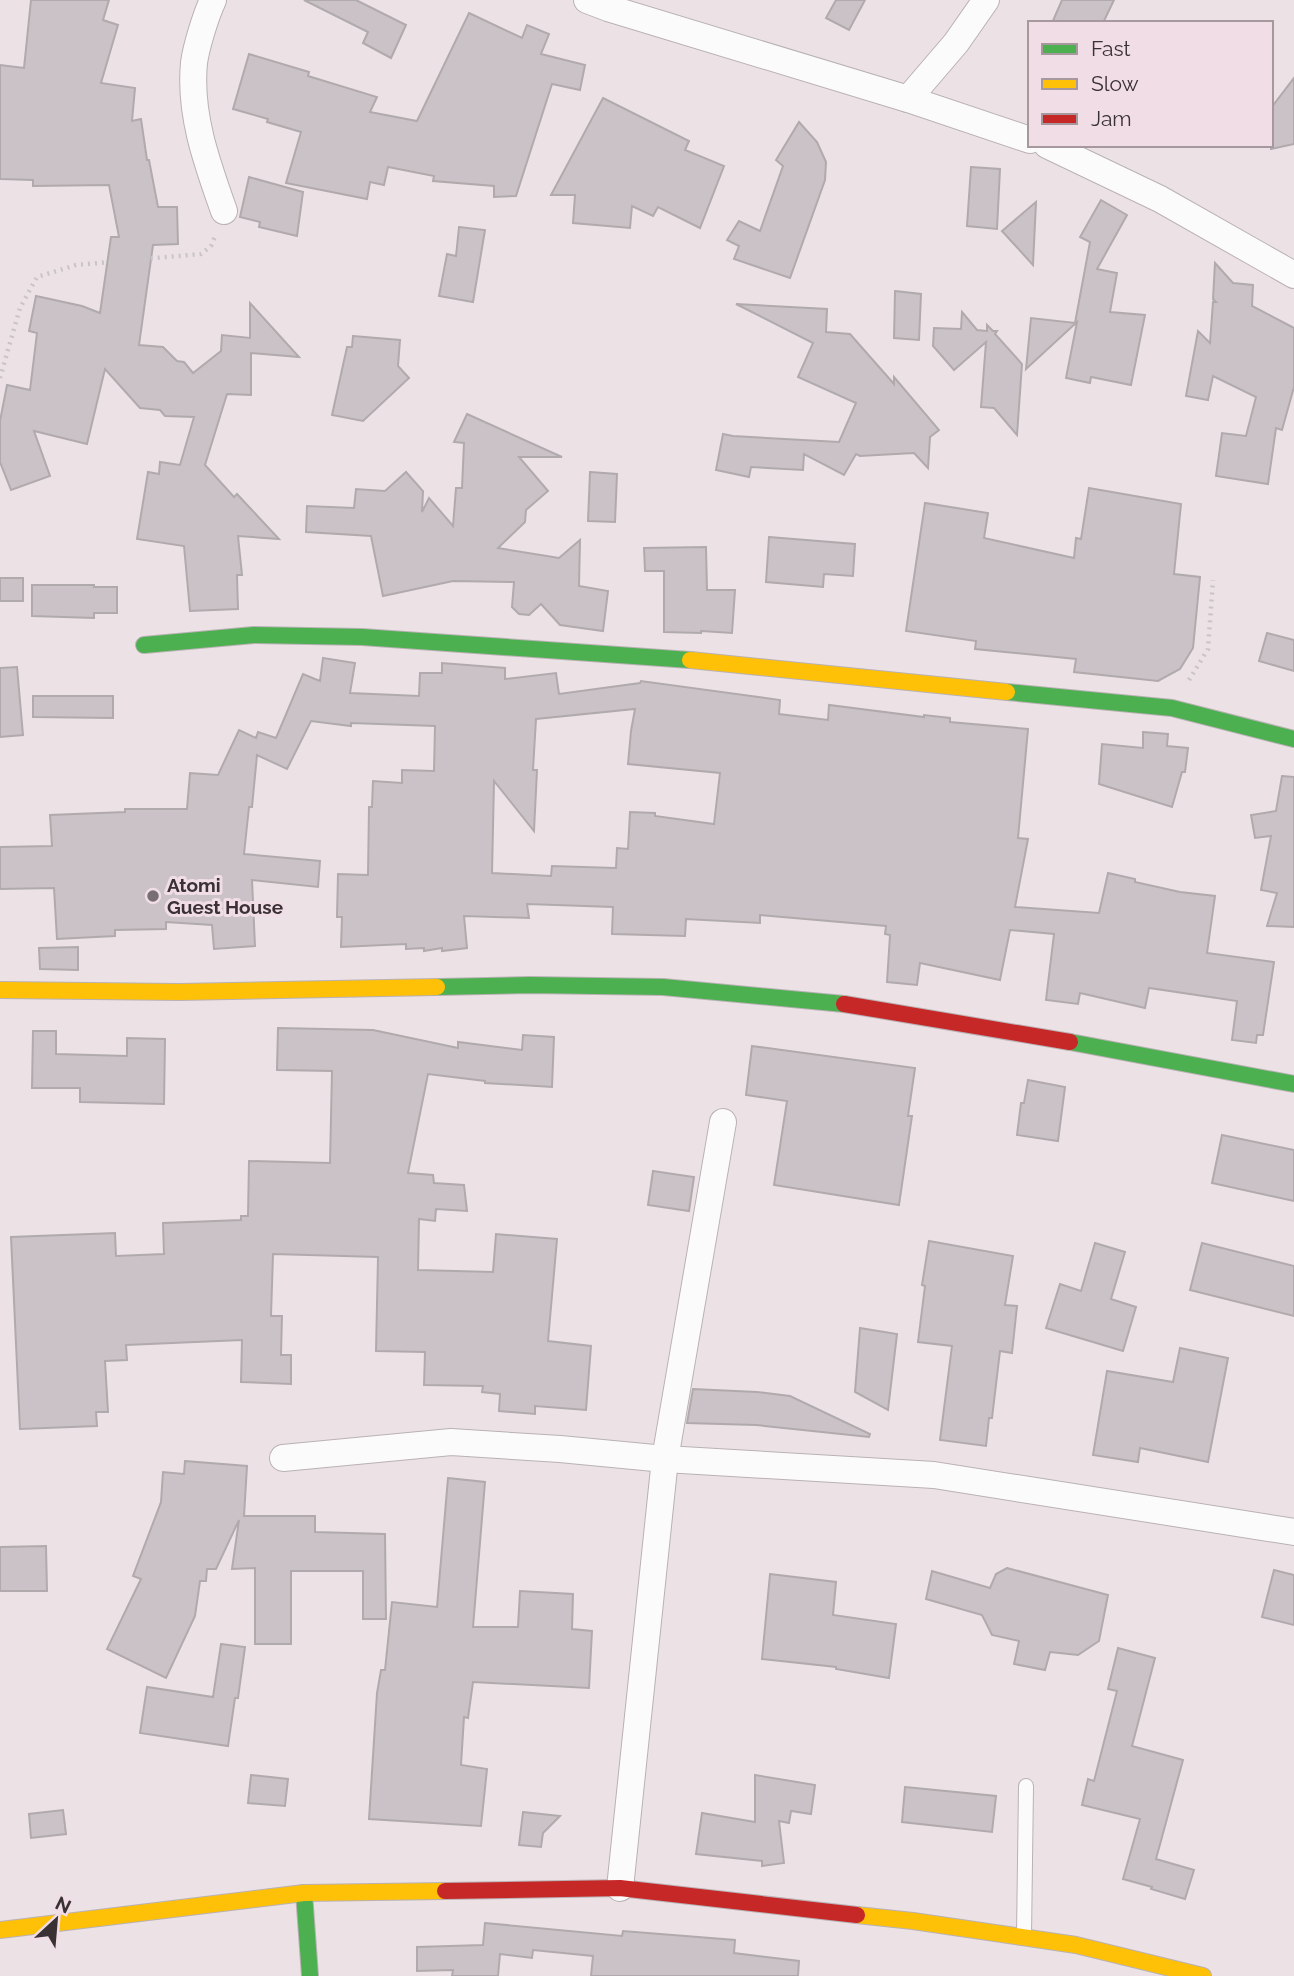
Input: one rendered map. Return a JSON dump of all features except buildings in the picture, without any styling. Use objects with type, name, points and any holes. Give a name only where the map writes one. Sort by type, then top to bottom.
[{"type":"street","points":[[212,0],[194,61],[195,109],[205,157],[224,211]]},
{"type":"street","points":[[587,0],[1028,138]]},
{"type":"street","points":[[908,99],[956,43],[986,0]]},
{"type":"street","points":[[1051,147],[1160,199],[1294,275]]},
{"type":"street","points":[[144,645],[254,635],[362,637],[659,657],[1172,708],[1294,739]]},
{"type":"street","points":[[0,990],[180,992],[530,985],[663,987],[830,1002],[1093,1046],[1294,1084]]},
{"type":"street","points":[[621,1888],[665,1459],[723,1122]]},
{"type":"street","points":[[283,1458],[451,1442],[560,1448],[665,1459],[934,1475],[1294,1532]]},
{"type":"street","points":[[0,1930],[304,1893],[621,1888],[913,1921],[1076,1945],[1203,1976]]},
{"type":"street","points":[[304,1893],[310,1976]]},
{"type":"lane","points":[[1024,1938],[1026,1786]]},
{"type":"path","points":[[0,378],[20,309],[37,277],[76,265],[201,254],[211,246],[224,211]]},
{"type":"path","points":[[1172,708],[1208,649],[1213,580]]},
{"type":"traffic: fast","points":[[144,645],[254,635],[362,637],[690,660]]},
{"type":"traffic: fast","points":[[1007,692],[1172,708],[1294,739]]},
{"type":"traffic: fast","points":[[437,987],[663,987],[844,1004]]},
{"type":"traffic: fast","points":[[1070,1042],[1294,1084]]},
{"type":"traffic: fast","points":[[304,1893],[310,1976]]},
{"type":"traffic: slow","points":[[690,660],[1007,692]]},
{"type":"traffic: slow","points":[[0,990],[180,992],[437,987]]},
{"type":"traffic: slow","points":[[0,1930],[304,1893],[445,1891]]},
{"type":"traffic: slow","points":[[857,1915],[1076,1945],[1203,1976]]},
{"type":"traffic: jam","points":[[844,1004],[1070,1042]]},
{"type":"traffic: jam","points":[[445,1891],[620,1888],[857,1915]]},
{"type":"place","name":"Atomi Guest House","points":[[153,896]]}]
